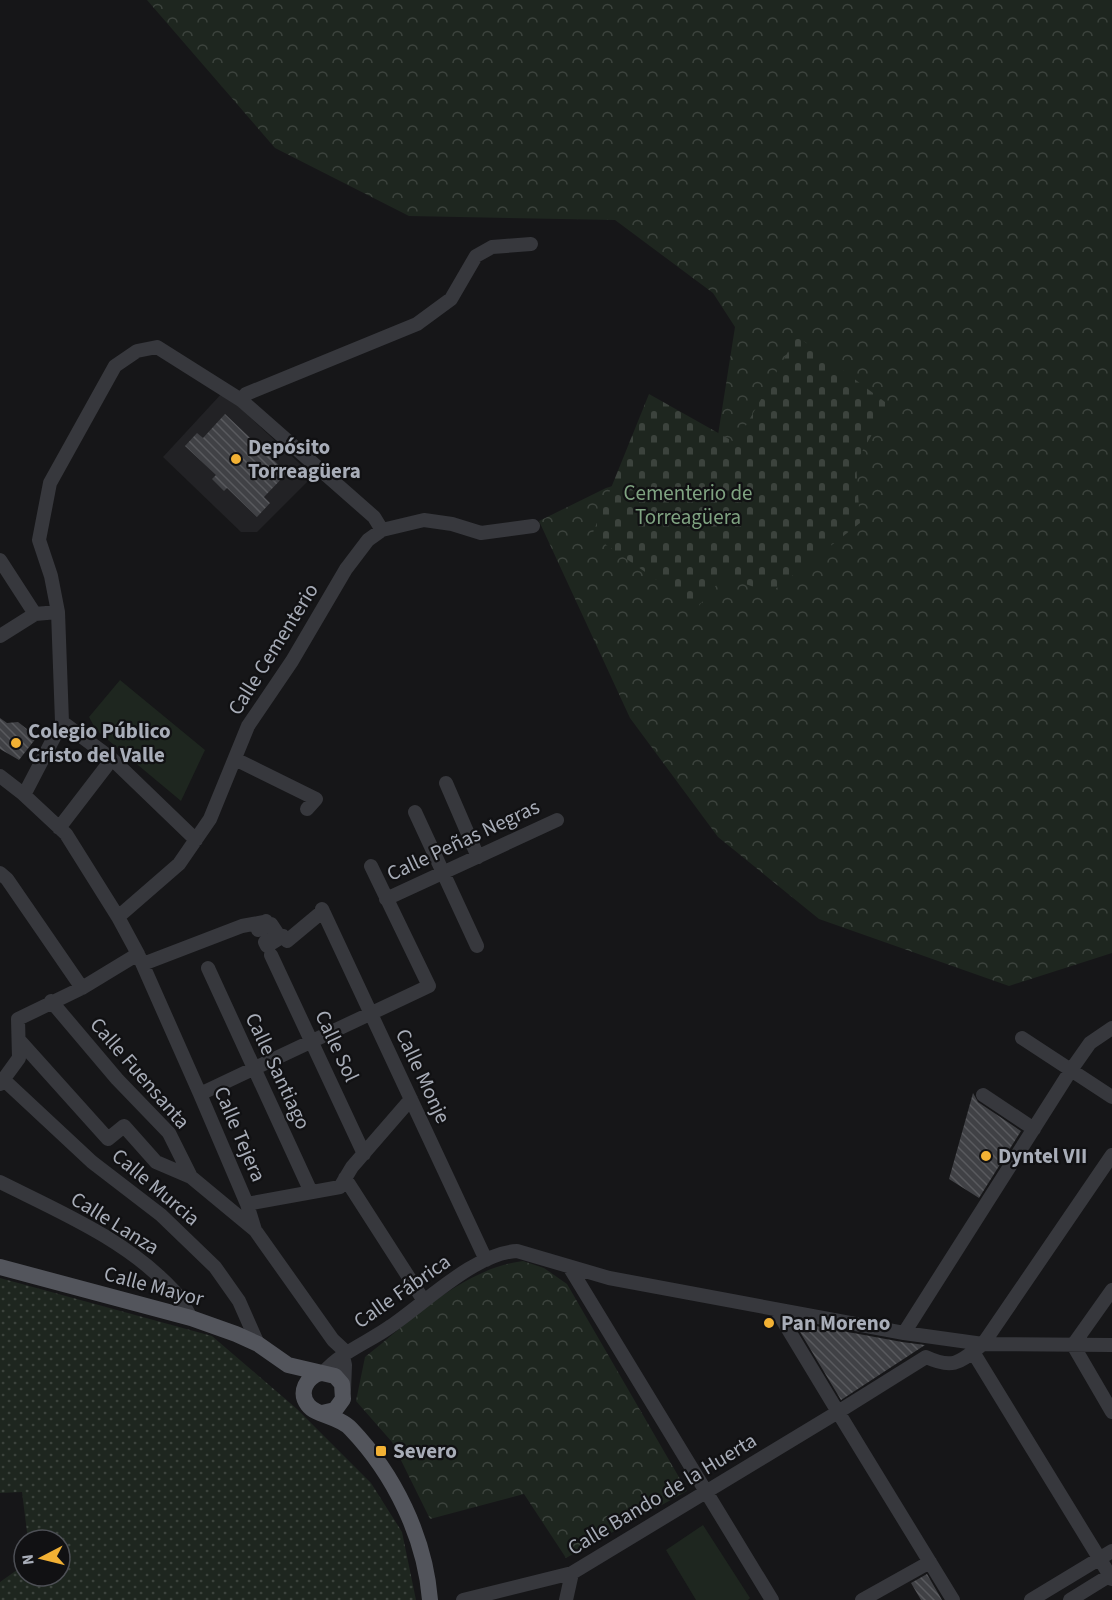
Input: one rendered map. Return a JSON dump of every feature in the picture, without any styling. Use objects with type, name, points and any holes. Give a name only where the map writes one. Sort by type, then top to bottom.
[{"type":"main road","name":"Calle Mayor","points":[[0,1267],[190,1318],[258,1344],[288,1365],[322,1373]]},
{"type":"main road","name":"Calle Mayor","points":[[288,1365],[303,1394]]},
{"type":"main road","points":[[351,1429],[309,1407],[303,1394],[308,1380],[322,1373],[335,1376],[343,1394],[351,1429],[389,1480],[414,1529],[429,1580],[430,1600]]},
{"type":"main road","points":[[322,1413],[335,1410],[343,1394]]},
{"type":"street","points":[[241,400],[246,394],[417,324],[451,299],[476,256],[492,247],[531,244]]},
{"type":"street","points":[[24,795],[62,722],[58,612],[51,576],[39,540],[50,483],[69,445],[115,366],[137,351],[157,347],[241,400],[374,517],[382,530]]},
{"type":"street","name":"Calle Cementerio","points":[[118,917],[179,864],[210,819],[237,760],[248,726],[292,661],[346,569],[368,540],[382,530],[424,520],[452,524],[481,533],[533,526]]},
{"type":"street","points":[[0,560],[35,614]]},
{"type":"street","points":[[0,636],[35,614],[58,612]]},
{"type":"street","points":[[62,722],[112,759],[196,840]]},
{"type":"street","points":[[59,828],[112,759]]},
{"type":"street","points":[[237,760],[316,799],[307,809]]},
{"type":"street","name":"Calle Tejera","points":[[0,776],[59,828],[118,917],[140,959],[200,1094],[247,1204],[255,1230],[345,1355]]},
{"type":"street","points":[[446,783],[478,857]]},
{"type":"street","points":[[416,812],[477,946]]},
{"type":"street","name":"Calle Peñas Negras","points":[[386,899],[557,820]]},
{"type":"street","points":[[200,1094],[429,986],[371,866]]},
{"type":"street","points":[[0,873],[7,879],[82,988]]},
{"type":"street","name":"Calle Monje","points":[[140,959],[242,926],[266,921],[257,926],[258,930],[271,924],[279,936],[265,942],[267,946],[283,936],[287,941],[322,910],[486,1260]]},
{"type":"street","name":"Calle Sol","points":[[271,956],[364,1154]]},
{"type":"street","points":[[2,1082],[19,1058],[18,1019],[140,959]]},
{"type":"street","name":"Calle Santiago","points":[[208,968],[311,1192]]},
{"type":"street","name":"Calle Fuensanta","points":[[51,1001],[117,1079],[169,1133],[191,1177]]},
{"type":"street","points":[[904,1333],[1071,1070],[1090,1043],[1112,1028]]},
{"type":"street","points":[[1022,1038],[1112,1097]]},
{"type":"street","points":[[19,1040],[108,1139],[124,1126],[156,1162],[191,1177],[255,1230]]},
{"type":"street","name":"Calle Murcia","points":[[2,1082],[92,1162],[161,1215],[215,1267],[239,1301],[258,1344]]},
{"type":"street","points":[[983,1095],[1034,1130]]},
{"type":"street","points":[[247,1204],[340,1187],[364,1154],[411,1100]]},
{"type":"street","points":[[1070,1600],[1111,1576],[978,1348],[1112,1155]]},
{"type":"street","points":[[345,1178],[424,1301]]},
{"type":"street","name":"Calle Lanza","points":[[0,1182],[108,1238],[176,1292],[190,1318]]},
{"type":"street","name":"Calle Fábrica","points":[[322,1373],[337,1357],[345,1355],[486,1260],[501,1253],[517,1251],[570,1268],[777,1311],[978,1348],[1112,1345]]},
{"type":"street","points":[[570,1268],[772,1600]]},
{"type":"street","points":[[1112,1290],[1073,1346],[1112,1412]]},
{"type":"street","points":[[777,1311],[953,1600]]},
{"type":"street","name":"Calle Bando de la Huerta","points":[[463,1600],[572,1573],[926,1357],[943,1365],[958,1362],[978,1348]]},
{"type":"street","name":"Calle Fábrica","points":[[343,1394],[345,1355]]},
{"type":"street","points":[[1031,1600],[1112,1551]]},
{"type":"street","points":[[862,1600],[930,1562]]},
{"type":"street","points":[[566,1600],[572,1573]]},
{"type":"shaded area","points":[[223,392],[313,476],[257,532],[241,532],[163,457]]},
{"type":"green space","points":[[147,0],[1112,0],[1112,953],[1009,986],[819,919],[718,837],[630,718],[539,521],[606,488],[715,454],[735,327],[713,293],[615,220],[409,216],[275,148]]},
{"type":"green space","name":"Cementerio de Torreagüera","points":[[797,336],[889,405],[856,462],[860,523],[770,593],[724,576],[697,608],[592,535],[649,394],[736,443]]},
{"type":"green space","points":[[120,680],[205,750],[181,801],[96,730],[89,717]]},
{"type":"green space","points":[[523,1261],[544,1268],[567,1284],[687,1491],[566,1558],[524,1494],[430,1519],[392,1442],[356,1401],[365,1357],[420,1312],[459,1285],[479,1274]]},
{"type":"green space","points":[[0,1278],[212,1336],[297,1409],[371,1483],[402,1532],[416,1600],[0,1600],[0,1582],[12,1574],[12,1588],[72,1588],[72,1528],[26,1528],[22,1492],[0,1493]]},
{"type":"green space","points":[[703,1525],[750,1598],[748,1600],[696,1600],[666,1550]]},
{"type":"building","name":"Depósito Torreagüera","points":[[225,414],[287,473],[264,497],[270,503],[257,517],[227,488],[224,491],[212,479],[216,475],[185,446],[197,433],[203,438]]},
{"type":"building","name":"Colegio Público Cristo del Valle","points":[[0,718],[7,723],[18,722],[37,737],[19,760],[0,749]]},
{"type":"building","name":"Dyntel VII","points":[[973,1093],[978,1102],[1021,1131],[979,1198],[949,1179]]},
{"type":"building","points":[[794,1322],[902,1342],[925,1345],[841,1400]]},
{"type":"building","points":[[927,1574],[942,1600],[921,1600],[911,1583]]},
{"type":"place","name":"Depósito Torreagüera","points":[[236,459]]},
{"type":"place","name":"Colegio Público Cristo del Valle","points":[[16,743]]},
{"type":"place","name":"Dyntel VII","points":[[986,1156]]},
{"type":"place","name":"Pan Moreno","points":[[769,1323]]},
{"type":"place","name":"Severo","points":[[381,1451]]}]
